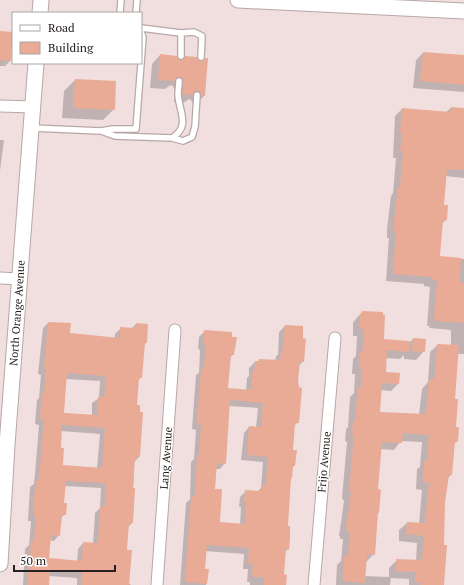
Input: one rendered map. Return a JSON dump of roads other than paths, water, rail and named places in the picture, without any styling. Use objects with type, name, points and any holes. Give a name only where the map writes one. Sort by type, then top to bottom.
[{"type":"street","points":[[40,12],[41,0]]},
{"type":"street","points":[[238,0],[346,3],[464,11]]},
{"type":"street","name":"North Orange Avenue","points":[[0,555],[3,445],[20,279],[36,64]]},
{"type":"street","points":[[0,106],[33,107]]},
{"type":"street","points":[[0,278],[20,279]]},
{"type":"street","name":"Lang Avenue","points":[[157,585],[175,330]]},
{"type":"street","name":"Frijo Avenue","points":[[314,585],[334,338]]},
{"type":"lane","points":[[120,12],[121,0]]},
{"type":"lane","points":[[136,12],[137,0]]},
{"type":"lane","points":[[142,28],[181,33],[194,32],[202,36],[201,57]]},
{"type":"lane","points":[[181,33],[181,56]]},
{"type":"lane","points":[[142,34],[142,50]]},
{"type":"lane","points":[[31,128],[101,131],[113,129],[136,129],[141,64]]},
{"type":"lane","points":[[172,138],[179,134],[183,120],[178,95],[179,81]]},
{"type":"lane","points":[[101,131],[115,136],[172,138],[183,140],[192,137],[195,127],[197,95]]}]
